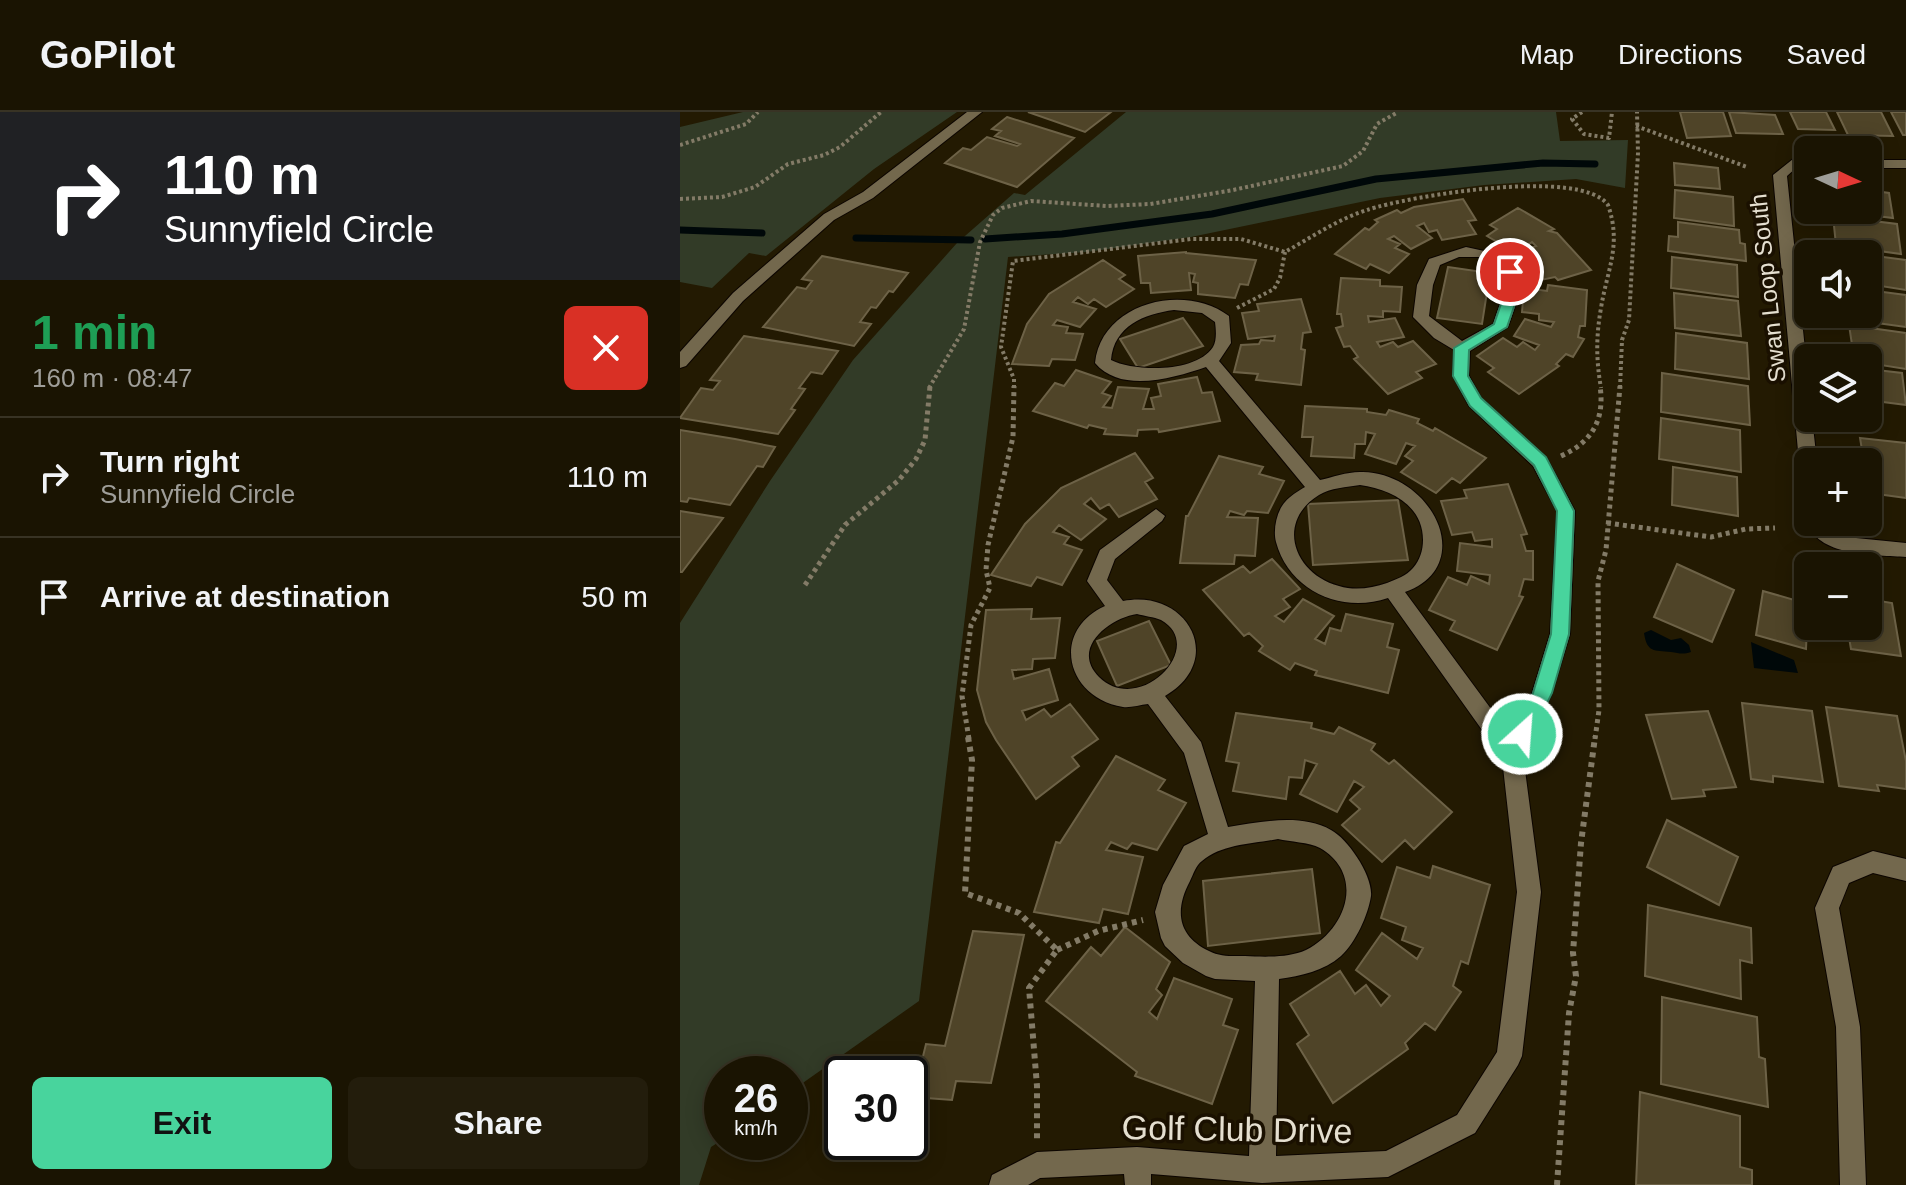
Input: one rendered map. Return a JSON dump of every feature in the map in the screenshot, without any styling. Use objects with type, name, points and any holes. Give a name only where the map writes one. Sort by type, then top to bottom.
[{"type":"street","points":[[680,362],[738,297],[829,217],[868,195],[975,112]]},
{"type":"street","points":[[1882,164],[1906,164]]},
{"type":"street","name":"Swan Loop South","points":[[1794,167],[1780,175],[1807,448]]},
{"type":"street","points":[[1477,250],[1498,258],[1510,272],[1510,298],[1500,327],[1462,348],[1421,317],[1425,285],[1434,262],[1452,253],[1477,250]]},
{"type":"street","points":[[1190,305],[1207,309],[1223,320],[1226,336],[1221,350],[1209,360],[1178,371],[1153,376],[1135,375],[1116,371],[1103,363],[1101,348],[1109,335],[1147,310],[1190,305]]},
{"type":"street","points":[[1394,591],[1512,755],[1542,693],[1560,634],[1566,511],[1540,462],[1475,402],[1461,376],[1462,348]]},
{"type":"street","points":[[1209,360],[1315,487]]},
{"type":"street","points":[[1360,478],[1384,482],[1405,491],[1421,506],[1431,523],[1434,543],[1428,562],[1415,578],[1394,591],[1369,596],[1343,595],[1318,587],[1299,573],[1286,555],[1281,536],[1285,516],[1297,499],[1315,487],[1336,479],[1360,478]]},
{"type":"street","points":[[1118,609],[1097,581],[1107,555],[1156,516]]},
{"type":"street","points":[[1834,536],[1846,544],[1906,550]]},
{"type":"street","points":[[1155,608],[1170,615],[1182,626],[1188,640],[1188,656],[1181,672],[1168,685],[1152,694],[1117,696],[1089,681],[1082,668],[1080,654],[1083,640],[1103,616],[1118,609],[1155,608]]},
{"type":"street","points":[[1152,694],[1193,749],[1221,839]]},
{"type":"street","name":"Golf Club Drive","points":[[1002,1185],[1037,1165],[1138,1173],[1388,1164],[1466,1124],[1509,1056],[1529,892],[1512,755]]},
{"type":"street","points":[[1278,829],[1325,838],[1348,860],[1360,893],[1350,924],[1333,947],[1306,963],[1267,969],[1215,967],[1191,955],[1173,938],[1167,912],[1171,893],[1192,854],[1221,839],[1278,829]]},
{"type":"street","points":[[1853,1185],[1848,1027],[1827,908],[1841,875],[1873,862],[1906,870]]},
{"type":"street","points":[[1262,1170],[1267,969]]},
{"type":"path","points":[[680,145],[746,124],[758,112]]},
{"type":"path","points":[[680,199],[722,197],[755,187],[788,164],[824,155],[840,147],[881,112]]},
{"type":"path","points":[[805,585],[843,527],[871,499],[895,482],[922,449],[927,393],[966,324],[969,282],[985,229],[992,215],[1000,208],[1044,200],[1098,207],[1123,206],[1222,192],[1329,169],[1360,157],[1375,126],[1398,112]]},
{"type":"path","points":[[1582,112],[1572,119],[1584,134],[1609,138],[1612,112]]},
{"type":"path","points":[[1557,1185],[1569,1013],[1576,976],[1573,953],[1581,843],[1599,710],[1597,598],[1606,550],[1619,418],[1622,340],[1629,320],[1638,153],[1637,112]]},
{"type":"path","points":[[1635,126],[1747,167]]},
{"type":"path","points":[[1223,320],[1248,301],[1273,291],[1280,279],[1279,264],[1285,252],[1362,211],[1392,202],[1476,190],[1552,185],[1590,192],[1604,199],[1610,209],[1613,266],[1601,304],[1596,358],[1601,416],[1593,435],[1576,450],[1540,462]]},
{"type":"path","points":[[1057,950],[1019,913],[965,893],[972,760],[962,696],[971,625],[990,588],[986,570],[988,545],[1013,437],[1014,379],[1001,347],[1011,264],[1021,259],[1191,239],[1241,239],[1285,252]]},
{"type":"path","points":[[1607,523],[1711,537],[1746,529],[1775,528]]},
{"type":"path","points":[[1037,1165],[1037,1086],[1029,988],[1057,950],[1098,931],[1167,912]]},
{"type":"green space","points":[[743,112],[957,112],[874,169],[766,256],[749,253],[712,288],[680,282],[680,127]]},
{"type":"green space","points":[[1126,112],[1556,112],[1560,141],[1628,140],[1625,188],[1576,179],[1484,185],[1380,198],[1191,237],[1087,252],[1008,257],[919,1001],[841,1056],[824,1056],[824,1068],[808,1079],[808,1056],[704,1056],[704,1160],[707,1160],[699,1185],[680,1185],[680,623],[770,481],[853,360],[957,243],[1014,193],[1025,195]]},
{"type":"shaded area","points":[[1651,630],[1671,640],[1681,638],[1689,645],[1691,652],[1681,654],[1652,649],[1644,633]]},
{"type":"shaded area","points":[[1751,642],[1794,660],[1798,673],[1754,668]]},
{"type":"building","points":[[1028,112],[1111,112],[1085,132]]},
{"type":"building","points":[[1680,112],[1723,112],[1731,136],[1687,138]]},
{"type":"building","points":[[1729,112],[1775,115],[1783,134],[1736,133]]},
{"type":"building","points":[[1790,112],[1826,112],[1835,130],[1798,129]]},
{"type":"building","points":[[1837,112],[1881,112],[1893,136],[1848,135]]},
{"type":"building","points":[[1891,112],[1906,112],[1906,135],[1903,135]]},
{"type":"building","points":[[1007,117],[1074,138],[1017,187],[945,163],[963,148],[971,150],[987,137],[1017,146],[1020,144],[995,136],[1001,131],[992,129]]},
{"type":"building","points":[[1674,163],[1718,168],[1720,189],[1675,185]]},
{"type":"building","points":[[1675,190],[1733,197],[1734,226],[1674,218]]},
{"type":"building","points":[[1882,192],[1889,193],[1893,218],[1882,217]]},
{"type":"building","points":[[1463,199],[1476,220],[1468,221],[1476,234],[1442,240],[1437,230],[1429,232],[1424,223],[1417,226],[1432,238],[1411,249],[1394,236],[1388,239],[1400,244],[1395,248],[1409,254],[1389,273],[1370,264],[1366,269],[1335,254],[1365,228],[1369,230],[1378,222],[1375,220],[1397,210],[1401,213],[1414,207]]},
{"type":"building","points":[[1518,208],[1554,229],[1549,231],[1557,233],[1591,270],[1558,280],[1555,277],[1536,281],[1516,259],[1528,253],[1526,249],[1536,246],[1532,242],[1516,253],[1487,236],[1497,229],[1490,225]]},
{"type":"building","points":[[1678,222],[1739,230],[1740,243],[1745,244],[1746,261],[1668,251],[1669,236],[1678,237]]},
{"type":"building","points":[[1834,224],[1897,224],[1901,254],[1882,251],[1882,240],[1835,240]]},
{"type":"building","points":[[1186,252],[1256,260],[1248,285],[1240,284],[1235,298],[1198,294],[1198,283],[1193,282],[1195,274],[1189,273],[1191,290],[1151,293],[1150,283],[1141,283],[1138,256]]},
{"type":"building","points":[[822,256],[908,273],[876,308],[871,307],[860,322],[871,324],[854,346],[763,327],[797,287],[806,289],[812,281],[802,279]]},
{"type":"building","points":[[1672,257],[1737,265],[1738,297],[1671,288]]},
{"type":"building","points":[[1882,257],[1906,260],[1906,290],[1882,286]]},
{"type":"building","points":[[1103,260],[1125,275],[1119,279],[1134,289],[1106,307],[1094,299],[1088,304],[1078,297],[1073,302],[1096,309],[1080,327],[1057,320],[1053,325],[1068,327],[1066,333],[1083,334],[1075,360],[1052,359],[1049,366],[1012,364],[1027,324],[1049,294]]},
{"type":"building","points":[[1448,267],[1490,273],[1482,324],[1437,318]]},
{"type":"building","points":[[1341,278],[1380,280],[1380,286],[1402,287],[1400,312],[1383,311],[1383,317],[1368,316],[1369,322],[1395,318],[1404,337],[1377,342],[1380,347],[1393,342],[1398,347],[1413,341],[1436,364],[1416,372],[1422,378],[1388,394],[1354,359],[1358,357],[1350,346],[1344,347],[1336,328],[1343,326],[1341,314],[1337,314]]},
{"type":"building","points":[[1548,285],[1587,290],[1585,326],[1580,326],[1578,337],[1584,339],[1573,357],[1566,354],[1556,364],[1559,366],[1519,394],[1488,372],[1494,368],[1477,356],[1503,338],[1517,347],[1523,342],[1535,350],[1539,345],[1514,336],[1525,319],[1551,327],[1554,322],[1539,320],[1539,314],[1522,312],[1524,288],[1547,291]]},
{"type":"building","points":[[1882,292],[1906,295],[1906,327],[1882,324]]},
{"type":"building","points":[[1674,293],[1738,301],[1741,336],[1675,328]]},
{"type":"building","points":[[1301,299],[1311,332],[1303,333],[1301,349],[1305,350],[1301,385],[1256,380],[1258,374],[1234,372],[1241,345],[1259,344],[1261,340],[1274,341],[1275,336],[1248,339],[1242,313],[1259,311],[1257,304]]},
{"type":"building","points":[[1183,318],[1203,346],[1138,368],[1120,339]]},
{"type":"building","points":[[1849,328],[1906,333],[1906,369],[1882,365],[1882,344],[1852,344]]},
{"type":"building","points":[[1676,333],[1747,343],[1749,379],[1675,369]]},
{"type":"building","points":[[744,336],[838,351],[822,374],[811,372],[799,388],[805,389],[778,434],[680,418],[701,388],[713,390],[720,381],[710,380]]},
{"type":"building","points":[[1076,370],[1111,382],[1102,393],[1111,396],[1103,407],[1112,408],[1118,387],[1149,389],[1143,409],[1154,409],[1151,398],[1161,396],[1158,384],[1197,377],[1202,393],[1212,392],[1220,421],[1159,432],[1158,429],[1138,430],[1137,436],[1104,434],[1106,429],[1089,425],[1087,428],[1033,411],[1055,383],[1064,386]]},
{"type":"building","points":[[1882,371],[1902,373],[1906,405],[1882,402]]},
{"type":"building","points":[[1662,373],[1748,386],[1750,425],[1661,412]]},
{"type":"building","points":[[1305,406],[1367,409],[1367,412],[1386,415],[1389,410],[1419,419],[1417,423],[1433,431],[1435,428],[1486,458],[1460,483],[1452,478],[1436,493],[1401,472],[1413,461],[1405,456],[1415,446],[1406,443],[1396,464],[1365,454],[1375,434],[1366,432],[1365,444],[1355,444],[1354,458],[1311,456],[1313,437],[1302,437]]},
{"type":"building","points":[[1661,418],[1740,430],[1741,472],[1659,459]]},
{"type":"building","points":[[680,430],[775,447],[763,467],[757,466],[730,505],[689,498],[687,502],[680,501]]},
{"type":"building","points":[[1860,438],[1906,443],[1906,498],[1882,495],[1882,448],[1862,448]]},
{"type":"building","points":[[1135,453],[1153,478],[1145,482],[1157,499],[1119,517],[1109,504],[1100,509],[1091,498],[1084,504],[1106,519],[1081,540],[1059,525],[1053,532],[1069,537],[1064,544],[1082,550],[1062,585],[1037,577],[1031,586],[991,575],[1025,524],[1061,488]]},
{"type":"building","points":[[1219,456],[1263,467],[1259,474],[1284,481],[1268,513],[1247,511],[1244,515],[1230,511],[1227,517],[1258,518],[1255,556],[1235,555],[1234,564],[1180,563],[1186,516]]},
{"type":"building","points":[[1673,467],[1737,477],[1738,516],[1672,505]]},
{"type":"building","points":[[1508,484],[1527,534],[1521,535],[1526,551],[1533,551],[1533,580],[1524,579],[1519,596],[1523,597],[1497,650],[1450,630],[1455,621],[1429,610],[1448,577],[1467,585],[1471,576],[1489,584],[1490,575],[1457,571],[1460,543],[1492,547],[1492,539],[1475,541],[1472,532],[1452,535],[1441,501],[1467,498],[1464,490]]},
{"type":"building","points":[[1398,500],[1408,560],[1313,565],[1308,504]]},
{"type":"building","points":[[680,511],[723,518],[682,572],[680,572]]},
{"type":"building","points":[[1272,559],[1300,589],[1283,599],[1290,607],[1275,616],[1284,622],[1303,599],[1334,616],[1315,639],[1325,644],[1330,628],[1341,631],[1346,614],[1393,624],[1387,647],[1399,650],[1388,693],[1315,675],[1317,671],[1295,663],[1290,670],[1259,651],[1263,646],[1249,633],[1244,636],[1203,590],[1243,566],[1250,573]]},
{"type":"building","points":[[1677,564],[1734,590],[1712,642],[1654,617]]},
{"type":"building","points":[[1763,591],[1794,600],[1794,640],[1806,640],[1806,649],[1756,635]]},
{"type":"building","points":[[1882,601],[1892,603],[1901,656],[1851,649],[1849,640],[1882,640]]},
{"type":"building","points":[[1032,609],[1031,619],[1060,618],[1055,658],[1033,659],[1032,669],[1012,670],[1014,679],[1049,669],[1058,700],[1022,711],[1026,720],[1044,709],[1051,717],[1070,704],[1098,739],[1072,757],[1079,766],[1036,799],[986,722],[977,690],[986,610]]},
{"type":"building","points":[[1149,621],[1171,665],[1117,686],[1097,641]]},
{"type":"building","points":[[1742,703],[1812,711],[1823,782],[1773,776],[1773,782],[1751,779]]},
{"type":"building","points":[[1826,707],[1897,716],[1906,761],[1906,789],[1877,785],[1879,791],[1839,786]]},
{"type":"building","points":[[1708,711],[1736,787],[1703,790],[1705,796],[1672,799],[1646,715]]},
{"type":"building","points":[[1236,713],[1312,723],[1311,728],[1334,734],[1339,727],[1375,744],[1371,750],[1389,764],[1394,760],[1452,812],[1414,849],[1405,840],[1382,862],[1342,825],[1360,809],[1350,800],[1364,787],[1354,781],[1337,812],[1300,794],[1317,764],[1305,760],[1302,778],[1289,777],[1286,799],[1233,791],[1239,763],[1226,761]]},
{"type":"building","points":[[1116,756],[1165,780],[1158,790],[1186,803],[1157,850],[1132,843],[1127,849],[1111,842],[1106,850],[1143,857],[1128,914],[1103,909],[1099,923],[1034,912],[1056,842],[1060,843]]},
{"type":"building","points":[[1667,820],[1738,857],[1719,905],[1647,867]]},
{"type":"building","points":[[1433,866],[1490,885],[1468,964],[1461,961],[1453,986],[1461,992],[1435,1030],[1425,1023],[1405,1043],[1408,1049],[1333,1103],[1297,1044],[1309,1035],[1290,1004],[1340,971],[1355,994],[1366,985],[1381,1006],[1390,996],[1356,970],[1382,933],[1417,959],[1423,948],[1402,940],[1406,927],[1381,918],[1397,867],[1430,878]]},
{"type":"building","points":[[1312,869],[1320,933],[1208,946],[1203,881]]},
{"type":"building","points":[[1648,905],[1751,928],[1752,963],[1740,960],[1741,999],[1645,976]]},
{"type":"building","points":[[1125,927],[1170,962],[1156,989],[1162,995],[1149,1012],[1157,1019],[1174,978],[1232,999],[1223,1025],[1238,1030],[1212,1104],[1135,1076],[1137,1072],[1046,1001],[1091,947],[1101,956]]},
{"type":"building","points":[[973,931],[1024,935],[991,1083],[956,1081],[952,1100],[928,1098],[928,1056],[923,1056],[926,1044],[945,1046]]},
{"type":"building","points":[[1662,997],[1757,1017],[1759,1057],[1765,1059],[1768,1107],[1661,1084]]},
{"type":"building","points":[[1640,1092],[1740,1116],[1740,1167],[1752,1170],[1752,1185],[1636,1185]]},
{"type":"waterway","points":[[985,239],[1062,234],[1212,214],[1376,179],[1543,163],[1595,164]]},
{"type":"waterway","points":[[680,230],[762,233]]},
{"type":"waterway","points":[[856,238],[971,240]]},
{"type":"route","points":[[1510,272],[1510,298],[1500,327],[1462,348],[1461,376],[1475,402],[1540,462],[1566,511],[1560,634],[1542,693],[1522,734]]}]
